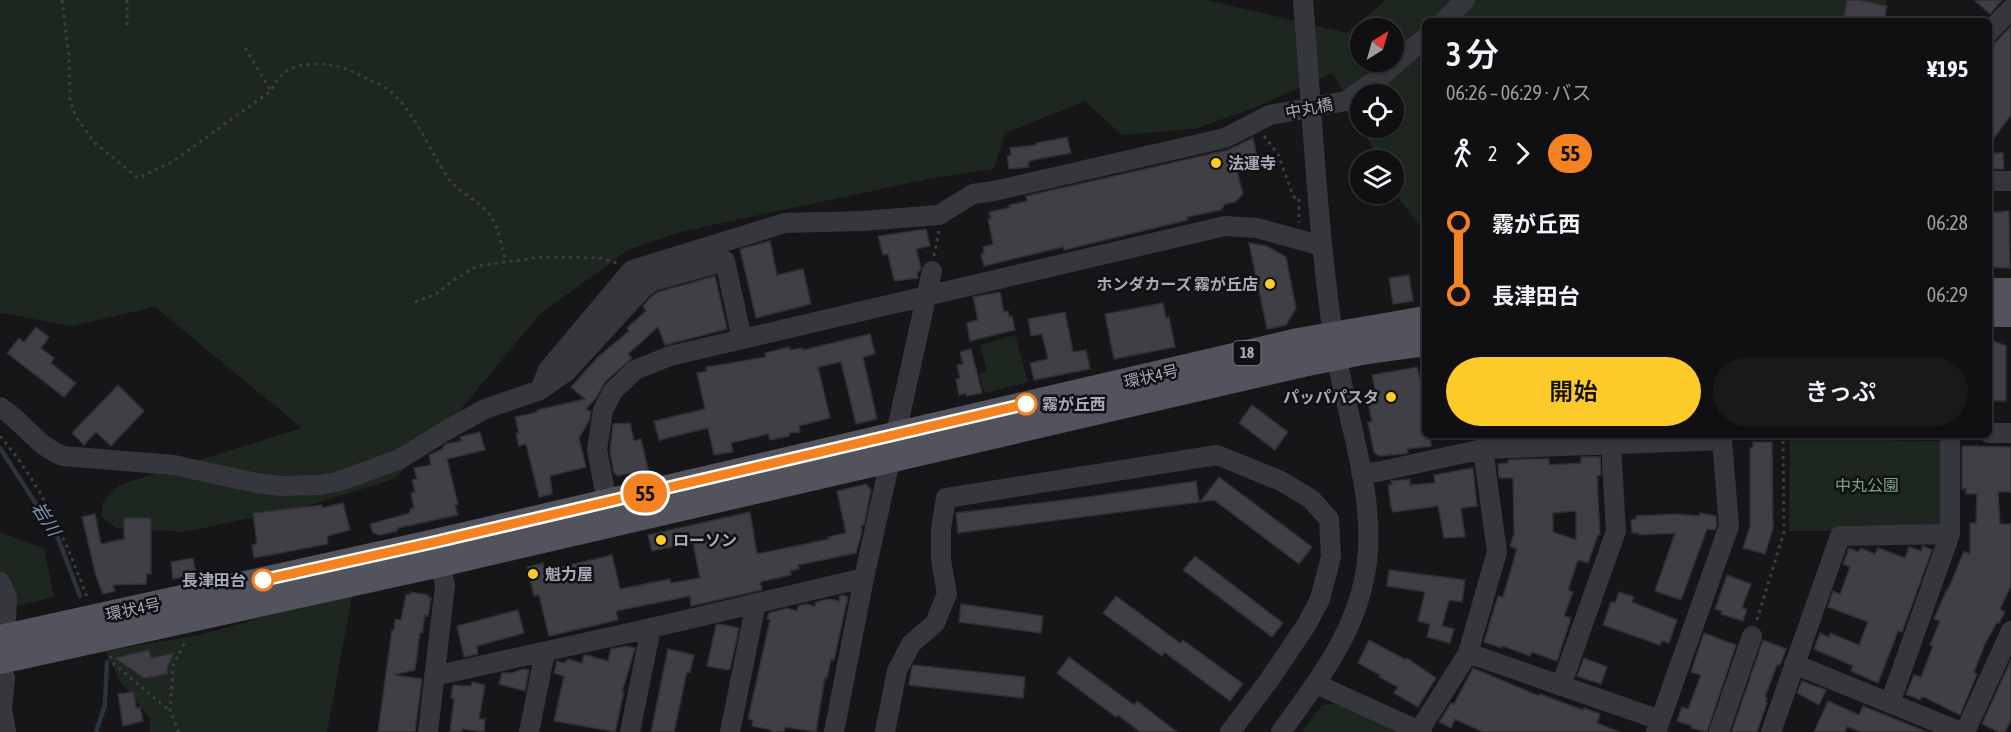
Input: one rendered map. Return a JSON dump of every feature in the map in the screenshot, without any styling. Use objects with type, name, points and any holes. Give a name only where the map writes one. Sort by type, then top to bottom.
[{"type":"main road","points":[[1992,291],[2011,291]]},
{"type":"main road","points":[[1992,314],[2011,314]]},
{"type":"main road","name":"環状4号","points":[[3,669],[101,627],[438,553],[891,459],[1335,346],[1422,321]]},
{"type":"main road","name":"環状4号","points":[[3,628],[101,627],[187,620],[438,553],[606,502],[896,434],[1335,346],[1422,343]]},
{"type":"street","points":[[1281,732],[1342,644],[1360,598],[1369,544],[1368,516],[1335,346],[1322,246],[1303,0]]},
{"type":"street","points":[[1447,18],[1465,0]]},
{"type":"street","points":[[1992,29],[2011,9]]},
{"type":"street","name":"中丸橋","points":[[1265,122],[1346,101],[1378,79],[1422,41]]},
{"type":"street","name":"中丸橋","points":[[939,222],[973,194],[1225,138],[1270,115],[1265,122]]},
{"type":"street","points":[[1992,181],[2011,181]]},
{"type":"street","points":[[540,390],[548,370],[632,270],[785,223],[939,222]]},
{"type":"street","points":[[606,502],[597,450],[603,411],[613,391],[634,370],[670,356],[1225,226],[1257,228],[1322,246]]},
{"type":"street","points":[[0,407],[15,418],[48,450],[63,456],[174,465],[256,483],[301,486],[337,482],[399,459],[485,409],[540,390],[567,371],[643,288],[653,281],[725,261],[742,339]]},
{"type":"street","points":[[834,732],[864,578],[932,271]]},
{"type":"street","points":[[1992,433],[2011,433]]},
{"type":"street","points":[[1890,703],[1950,534],[1950,438]]},
{"type":"street","points":[[1361,473],[1377,472],[1484,449],[1722,440],[1729,526],[1658,726],[1561,686],[1468,653]]},
{"type":"street","points":[[1561,686],[1616,531],[1611,444]]},
{"type":"street","points":[[1316,684],[1421,731],[1468,653],[1497,552],[1484,449]]},
{"type":"street","points":[[885,732],[897,670],[911,644],[935,623],[946,594],[941,560],[941,529],[946,498],[1217,455],[1281,481],[1311,499],[1329,519],[1331,556],[1320,599],[1307,624],[1270,679],[1230,732]]},
{"type":"street","points":[[1771,732],[1840,536],[1950,534]]},
{"type":"street","points":[[428,732],[445,585],[438,553]]},
{"type":"street","points":[[434,676],[864,578]]},
{"type":"street","points":[[0,582],[7,597],[3,628]]},
{"type":"street","points":[[730,732],[756,603]]},
{"type":"street","points":[[630,732],[651,628]]},
{"type":"street","points":[[1794,664],[1963,732],[2011,632]]},
{"type":"street","points":[[1719,732],[1752,636]]},
{"type":"street","points":[[529,732],[545,652]]},
{"type":"street","points":[[3,669],[2,709],[6,732]]},
{"type":"path","points":[[62,0],[69,57],[70,100],[76,117],[95,143],[138,177],[172,162],[271,91],[276,80],[287,70],[297,65],[320,64],[347,68],[390,91],[407,111],[450,181],[492,218],[506,262]]},
{"type":"path","points":[[127,0],[127,27]]},
{"type":"path","points":[[245,48],[271,91]]},
{"type":"path","points":[[1265,122],[1292,194],[1295,198],[1299,198],[1300,240]]},
{"type":"path","points":[[932,271],[939,222]]},
{"type":"path","points":[[415,302],[436,294],[477,266],[542,257],[599,258],[625,265],[632,270]]},
{"type":"path","points":[[0,436],[31,476],[51,512],[72,557],[114,664],[170,711],[179,732]]},
{"type":"path","points":[[1752,636],[1784,532],[1783,438]]},
{"type":"path","points":[[170,711],[173,666],[187,639],[187,620]]},
{"type":"green space","points":[[0,0],[1207,0],[1347,33],[1350,30],[1350,72],[1404,72],[1404,18],[1365,18],[1386,0],[1888,0],[1879,18],[1422,18],[1422,229],[1403,204],[1404,150],[1374,150],[1367,138],[1404,138],[1404,84],[1350,84],[1350,105],[1333,73],[1259,106],[1195,129],[1122,135],[1085,101],[1005,133],[994,169],[933,178],[680,232],[628,250],[539,315],[452,420],[394,479],[307,506],[185,532],[116,528],[101,516],[103,502],[119,485],[302,428],[155,307],[72,326],[0,313]]},
{"type":"green space","points":[[1015,335],[1028,382],[985,393],[979,374],[987,371],[980,345]]},
{"type":"green space","name":"中丸公園","points":[[1790,439],[1941,441],[1946,531],[1789,531]]},
{"type":"green space","points":[[0,534],[44,548],[54,597],[0,610]]},
{"type":"green space","points":[[354,585],[327,732],[150,732],[150,719],[120,681],[105,651],[198,635],[240,624]]},
{"type":"green space","points":[[1339,703],[1405,732],[1301,732],[1322,705]]},
{"type":"building","points":[[1847,0],[1887,6],[1885,18],[1844,18]]},
{"type":"building","points":[[1974,0],[2002,0],[1990,14]]},
{"type":"building","points":[[2011,26],[2011,115],[1992,141],[1992,43],[1997,41]]},
{"type":"building","points":[[1067,137],[1071,153],[1033,160],[1028,162],[1029,167],[1009,169],[1007,156],[1011,155],[1010,148],[1036,145],[1036,143]]},
{"type":"building","points":[[1253,138],[1259,166],[1237,171],[1243,194],[1235,202],[1225,204],[1221,210],[1064,250],[1063,247],[984,266],[981,254],[984,253],[983,247],[993,244],[988,219],[991,219],[989,212],[1027,201],[1026,196],[1228,150]]},
{"type":"building","points":[[1992,153],[2003,153],[2004,169],[1992,169]]},
{"type":"building","points":[[2009,211],[2010,268],[1992,267],[1992,213]]},
{"type":"building","points":[[926,229],[930,246],[916,249],[921,268],[917,272],[918,278],[894,281],[888,254],[883,255],[878,236]]},
{"type":"building","points":[[770,241],[777,275],[803,269],[811,304],[756,318],[740,249]]},
{"type":"building","points":[[1249,243],[1267,246],[1286,257],[1296,308],[1286,325],[1267,329]]},
{"type":"building","points":[[1409,275],[1413,301],[1393,304],[1389,278]]},
{"type":"building","points":[[715,276],[727,329],[665,345],[658,327],[628,354],[632,358],[605,382],[596,398],[586,409],[591,412],[589,421],[579,438],[586,467],[550,476],[552,494],[539,497],[526,444],[519,446],[515,417],[585,399],[571,387],[598,357],[629,331],[627,328],[646,311],[643,306],[651,297],[658,292]]},
{"type":"building","points":[[1000,292],[1004,312],[1008,311],[1009,317],[1012,316],[1015,330],[970,341],[967,323],[978,320],[973,297]]},
{"type":"building","points":[[1163,303],[1166,318],[1169,317],[1175,347],[1114,359],[1105,314]]},
{"type":"building","points":[[1065,312],[1073,352],[1086,350],[1090,369],[1034,380],[1030,363],[1048,359],[1042,334],[1031,336],[1028,319]]},
{"type":"building","points":[[36,327],[49,337],[41,348],[54,358],[51,363],[76,383],[64,397],[7,353],[19,338],[24,342]]},
{"type":"building","points":[[870,334],[875,354],[863,357],[877,419],[856,424],[841,362],[818,367],[830,418],[799,426],[800,432],[789,433],[790,436],[770,440],[768,434],[731,443],[733,452],[714,455],[708,428],[659,440],[654,421],[705,409],[697,373],[707,371],[706,367],[766,357],[765,353],[789,347],[790,350],[803,348],[803,350]]},
{"type":"building","points":[[1992,340],[2006,346],[2006,401],[1992,401]]},
{"type":"building","points":[[971,349],[982,393],[959,395],[956,379],[960,378],[957,365],[963,364],[960,352]]},
{"type":"building","points":[[1417,367],[1422,388],[1422,438],[1430,438],[1431,446],[1407,449],[1408,453],[1379,456],[1374,452],[1368,422],[1372,422],[1367,398],[1376,394],[1372,375]]},
{"type":"building","points":[[118,385],[144,411],[111,446],[96,432],[84,445],[72,433]]},
{"type":"building","points":[[1252,405],[1288,432],[1275,450],[1239,423]]},
{"type":"building","points":[[630,423],[634,441],[641,439],[648,469],[618,476],[614,473],[610,452],[613,424]]},
{"type":"building","points":[[480,432],[485,450],[447,459],[458,504],[455,505],[458,515],[398,528],[397,531],[380,535],[373,533],[370,524],[410,513],[410,509],[414,508],[411,493],[415,492],[412,480],[417,479],[414,468],[431,465],[429,455],[443,449],[446,444],[462,441],[460,437]]},
{"type":"building","points":[[1753,442],[1772,442],[1773,528],[1765,554],[1743,548],[1750,526],[1750,448],[1753,448]]},
{"type":"building","points":[[1962,446],[2011,447],[2011,492],[1998,492],[2000,524],[2011,524],[2011,586],[2000,609],[2005,612],[1985,644],[1974,672],[1977,674],[1960,715],[1922,696],[1920,700],[1906,694],[1914,675],[1921,677],[1940,621],[1934,619],[1964,551],[1970,554],[1970,523],[1976,523],[1977,494],[1966,494],[1966,489],[1962,489]]},
{"type":"building","points":[[1581,457],[1600,457],[1601,475],[1597,476],[1600,535],[1598,535],[1588,563],[1578,560],[1568,590],[1573,592],[1564,616],[1571,618],[1557,661],[1532,652],[1530,656],[1484,642],[1498,596],[1503,597],[1517,549],[1510,546],[1514,534],[1513,478],[1499,478],[1498,464],[1508,463],[1508,460],[1525,459],[1549,459],[1549,465],[1581,463]],"holes":[[[1576,511],[1576,540],[1553,532],[1553,513]]]},
{"type":"building","points":[[1473,468],[1477,506],[1461,508],[1465,537],[1444,538],[1438,506],[1393,512],[1388,485],[1392,485],[1391,481],[1410,479],[1410,485],[1435,483],[1434,475]]},
{"type":"building","points":[[1219,477],[1312,547],[1299,564],[1214,500],[1200,502]]},
{"type":"building","points":[[1196,481],[1199,502],[958,533],[956,513]]},
{"type":"building","points":[[866,484],[871,490],[856,553],[798,565],[799,569],[790,571],[791,575],[760,582],[762,590],[691,606],[690,596],[616,611],[618,620],[549,636],[539,595],[534,596],[527,567],[543,563],[545,571],[612,555],[620,589],[670,579],[671,583],[700,578],[693,543],[652,551],[648,535],[750,512],[757,554],[829,539],[828,537],[846,533],[837,491]]},
{"type":"building","points":[[343,503],[350,530],[327,536],[328,544],[254,558],[252,545],[257,544],[253,513],[322,505],[322,508]]},
{"type":"building","points":[[1700,513],[1716,516],[1717,525],[1715,530],[1707,529],[1681,600],[1655,591],[1675,533],[1639,535],[1639,533],[1632,533],[1631,520],[1636,519],[1636,516],[1674,514],[1700,516]]},
{"type":"building","points":[[95,514],[101,544],[124,539],[124,518],[151,518],[151,574],[147,574],[146,584],[113,585],[115,591],[103,594],[96,576],[82,517]]},
{"type":"building","points":[[1923,546],[1932,550],[1902,632],[1898,631],[1878,683],[1851,671],[1853,666],[1814,649],[1820,633],[1829,637],[1830,633],[1859,645],[1868,622],[1828,607],[1833,591],[1840,594],[1850,567],[1843,564],[1849,548],[1858,552],[1861,548],[1875,554],[1878,548],[1905,558],[1909,547],[1921,551]]},
{"type":"building","points":[[1195,556],[1283,623],[1272,637],[1183,570]]},
{"type":"building","points":[[193,558],[196,574],[173,579],[171,562]]},
{"type":"building","points":[[1389,570],[1465,580],[1462,602],[1449,600],[1442,626],[1454,629],[1450,643],[1427,637],[1430,624],[1418,621],[1425,592],[1387,586]]},
{"type":"building","points":[[1727,575],[1751,584],[1742,608],[1747,609],[1743,621],[1721,614],[1722,611],[1715,609]]},
{"type":"building","points":[[410,592],[428,595],[431,598],[428,616],[425,615],[422,633],[420,632],[415,670],[394,675],[422,679],[415,732],[378,732],[392,630],[394,630],[395,619],[401,620],[406,594],[410,595]]},
{"type":"building","points":[[1619,592],[1634,597],[1632,602],[1677,620],[1669,643],[1662,640],[1660,645],[1603,625],[1611,602],[1615,603]]},
{"type":"building","points":[[842,595],[848,597],[834,660],[831,659],[827,678],[825,677],[816,732],[785,727],[784,732],[771,732],[771,730],[752,726],[753,720],[748,719],[770,620],[767,619],[769,613],[787,608],[797,611],[798,606],[806,604],[815,606],[816,602],[829,599],[839,601]]},
{"type":"building","points":[[1116,596],[1180,643],[1183,640],[1243,684],[1230,701],[1164,652],[1162,656],[1103,613]]},
{"type":"building","points":[[961,604],[1043,616],[1041,633],[959,622]]},
{"type":"building","points":[[518,610],[524,633],[477,646],[478,654],[464,657],[457,626]]},
{"type":"building","points":[[716,625],[739,628],[730,669],[727,670],[707,666]]},
{"type":"building","points":[[1704,633],[1736,645],[1707,732],[1677,721],[1682,707],[1688,709],[1701,675],[1691,672]]},
{"type":"building","points":[[1369,640],[1406,660],[1407,658],[1436,678],[1418,707],[1394,693],[1398,687],[1358,663]]},
{"type":"building","points":[[1763,640],[1786,649],[1780,665],[1777,665],[1765,697],[1767,703],[1757,732],[1734,732],[1732,731]]},
{"type":"building","points":[[626,646],[635,648],[622,692],[624,692],[615,732],[554,721],[564,676],[554,673],[557,661],[564,663],[568,659],[582,663],[586,655],[608,661],[611,649]]},
{"type":"building","points":[[668,649],[694,655],[690,673],[687,672],[674,732],[651,732]]},
{"type":"building","points":[[149,650],[151,658],[174,653],[167,668],[167,674],[144,678],[115,658]]},
{"type":"building","points":[[1069,657],[1134,705],[1137,701],[1177,732],[1140,732],[1118,715],[1116,717],[1057,673]]},
{"type":"building","points":[[1584,658],[1607,667],[1601,684],[1577,676]]},
{"type":"building","points":[[2011,660],[2011,720],[2005,732],[1999,732],[1982,724]]},
{"type":"building","points":[[913,665],[1025,677],[1023,698],[909,685]]},
{"type":"building","points":[[1473,668],[1539,696],[1540,694],[1600,714],[1597,723],[1619,732],[1483,732],[1455,719],[1451,728],[1439,722],[1451,703],[1454,704]]},
{"type":"building","points":[[523,669],[529,670],[525,691],[499,684],[502,673],[512,673]]},
{"type":"building","points":[[1802,681],[1826,690],[1819,705],[1797,693]]},
{"type":"building","points":[[472,682],[485,685],[479,719],[485,719],[484,732],[462,729],[462,732],[450,732],[454,699],[451,698],[453,685],[471,686]]},
{"type":"building","points":[[134,692],[136,708],[140,707],[143,721],[123,726],[118,694]]},
{"type":"building","points":[[1828,701],[1859,715],[1863,706],[1927,732],[1861,732],[1847,726],[1845,732],[1814,732]]},
{"type":"waterway","name":"岩川","points":[[0,448],[58,538],[80,596]]},
{"type":"waterway","points":[[96,732],[105,705],[107,662]]},
{"type":"bus line","name":"55","points":[[263,580],[1026,404]]},
{"type":"place","name":"法運寺","points":[[1216,163]]},
{"type":"place","name":"ホンダカーズ 霧が丘店","points":[[1270,284]]},
{"type":"place","name":"パッパパスタ","points":[[1391,397]]},
{"type":"place","name":"霧が丘西","points":[[1026,404]]},
{"type":"place","name":"ローソン","points":[[661,540]]},
{"type":"place","name":"魁力屋","points":[[533,574]]},
{"type":"place","name":"長津田台","points":[[263,580]]}]
